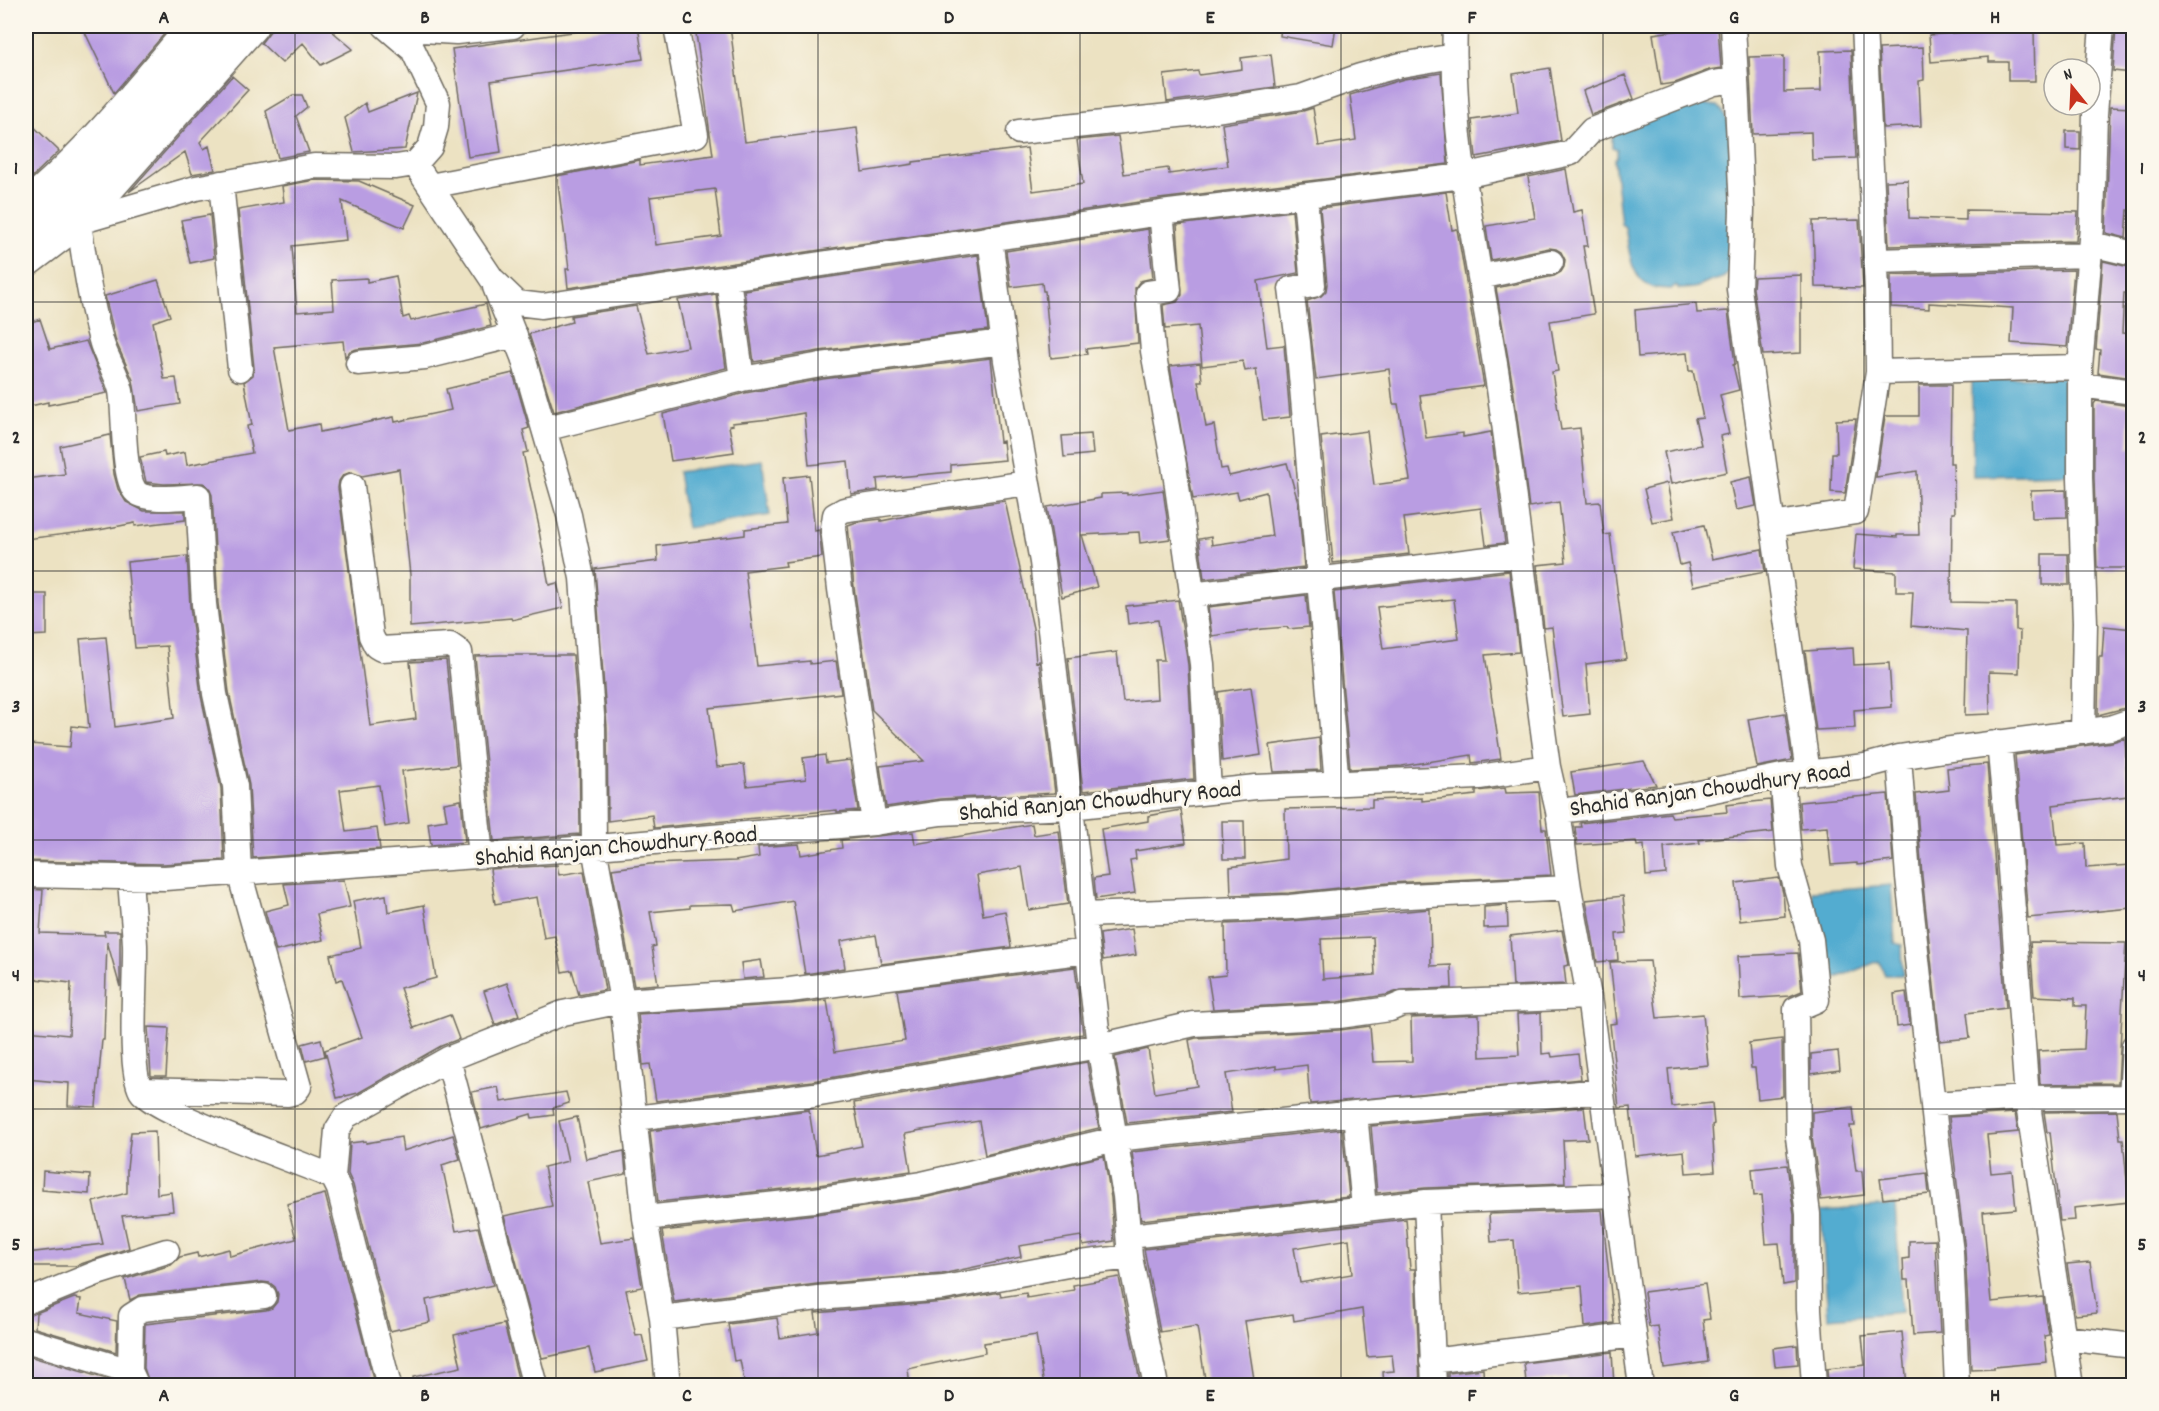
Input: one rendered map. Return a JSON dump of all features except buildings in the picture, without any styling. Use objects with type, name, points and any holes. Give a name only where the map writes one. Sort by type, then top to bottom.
[{"type":"main road","points":[[26,232],[84,177],[217,26]]},
{"type":"street","points":[[26,205],[55,180],[194,26]]},
{"type":"street","points":[[26,262],[79,222],[253,26]]},
{"type":"street","points":[[387,27],[456,32],[513,26]]},
{"type":"street","points":[[430,186],[696,135],[676,26]]},
{"type":"street","points":[[1455,26],[1454,56],[1462,176],[1499,389],[1548,767]]},
{"type":"street","points":[[1733,26],[1742,210],[1739,289],[1808,773]]},
{"type":"street","points":[[1772,525],[1856,512],[1878,372],[1864,26]]},
{"type":"street","points":[[2083,732],[2085,622],[2080,478],[2080,376],[2090,249],[2102,26]]},
{"type":"street","points":[[79,222],[196,188],[314,166],[396,167],[415,164],[430,147],[436,127],[438,104],[413,50],[387,27]]},
{"type":"street","points":[[1019,132],[1197,113],[1301,97],[1360,76],[1401,65],[1454,56]]},
{"type":"street","points":[[492,279],[517,303],[542,306],[1161,213],[1462,176],[1571,153],[1592,130],[1714,83],[1737,80]]},
{"type":"street","points":[[415,164],[492,279],[523,357],[569,515],[582,578],[593,728],[594,847],[622,1001],[645,1218],[662,1318],[668,1386]]},
{"type":"street","points":[[221,183],[240,369]]},
{"type":"street","points":[[1305,197],[1313,285],[1291,289],[1298,342],[1337,784]]},
{"type":"street","points":[[1161,213],[1170,290],[1148,293],[1153,351],[1174,465],[1202,664],[1209,791]]},
{"type":"street","points":[[79,222],[87,282],[101,342],[121,390],[123,430],[130,482],[136,493],[146,497],[198,496],[204,604],[215,694],[235,786],[239,872],[299,1087],[295,1092],[288,1094],[141,1090]]},
{"type":"street","points":[[990,238],[1003,342],[1042,562],[1099,1046],[1116,1139],[1130,1246],[1156,1386]]},
{"type":"street","points":[[1875,261],[2090,249],[2133,254]]},
{"type":"street","points":[[1480,277],[1551,262]]},
{"type":"street","points":[[728,279],[742,379]]},
{"type":"street","points":[[358,363],[425,357],[514,335]]},
{"type":"street","points":[[544,429],[742,379],[821,365],[1003,342]]},
{"type":"street","points":[[1878,372],[2080,376],[2133,392]]},
{"type":"street","points":[[874,823],[834,538],[835,515],[855,508],[1028,483]]},
{"type":"street","points":[[352,486],[371,636],[376,646],[381,650],[450,645],[460,652],[481,856]]},
{"type":"street","points":[[1191,595],[1521,555]]},
{"type":"street","name":"Shahid Ranjan Chowdhury Road","points":[[26,875],[165,878],[481,856],[874,823],[941,813],[1070,807],[1209,791],[1479,777],[1548,767],[1558,811],[1680,797],[1782,776],[1864,766],[1899,757],[2110,728],[2133,720]]},
{"type":"street","points":[[1999,742],[2027,1098],[2071,1386]]},
{"type":"street","points":[[1899,757],[1908,877],[1951,1252],[1957,1386]]},
{"type":"street","points":[[1782,776],[1790,866],[1811,940],[1817,1000],[1796,1009],[1798,1137],[1808,1214],[1809,1309],[1814,1386]]},
{"type":"street","points":[[1558,811],[1569,888],[1589,997],[1641,1386]]},
{"type":"street","points":[[130,877],[135,944],[135,1061],[141,1090],[147,1097],[185,1117],[333,1177]]},
{"type":"street","points":[[1084,915],[1290,907],[1390,897],[1569,888]]},
{"type":"street","points":[[389,1386],[339,1189],[333,1177],[337,1130],[346,1116],[448,1059],[563,1014],[622,1001],[790,990],[1087,951]]},
{"type":"street","points":[[636,1118],[814,1095],[1099,1046],[1194,1024],[1339,1016],[1390,1009],[1402,1004],[1589,997]]},
{"type":"street","points":[[1933,1104],[2027,1098],[2132,1107],[2133,1046]]},
{"type":"street","points":[[448,1059],[535,1386]]},
{"type":"street","points":[[645,1218],[814,1200],[922,1184],[1116,1139],[1355,1113],[1602,1091]]},
{"type":"street","points":[[1355,1113],[1364,1208]]},
{"type":"street","points":[[662,1318],[818,1298],[944,1288],[1073,1264],[1130,1246],[1364,1208],[1426,1202],[1616,1195]]},
{"type":"street","points":[[1426,1202],[1434,1386]]},
{"type":"street","points":[[26,1302],[97,1273],[167,1251]]},
{"type":"street","points":[[26,1340],[133,1378],[130,1316],[142,1309],[264,1296]]},
{"type":"street","points":[[1432,1361],[1634,1335]]},
{"type":"street","points":[[2064,1338],[2133,1346]]},
{"type":"water","points":[[1698,104],[1718,106],[1729,128],[1733,171],[1728,175],[1732,268],[1723,278],[1696,287],[1679,289],[1676,285],[1671,289],[1654,288],[1644,283],[1634,270],[1631,261],[1625,227],[1621,224],[1614,160],[1617,156],[1617,149],[1612,147],[1612,138],[1620,131],[1640,121],[1663,113],[1697,108]]},
{"type":"water","points":[[2073,377],[2074,474],[1973,476],[1972,378]]},
{"type":"water","points":[[762,460],[770,515],[687,528],[678,472]]},
{"type":"water","points":[[1891,885],[1895,943],[1902,945],[1903,975],[1885,975],[1879,961],[1839,977],[1818,978],[1812,891]]},
{"type":"water","points":[[1895,1205],[1902,1312],[1828,1318],[1821,1210]]}]
